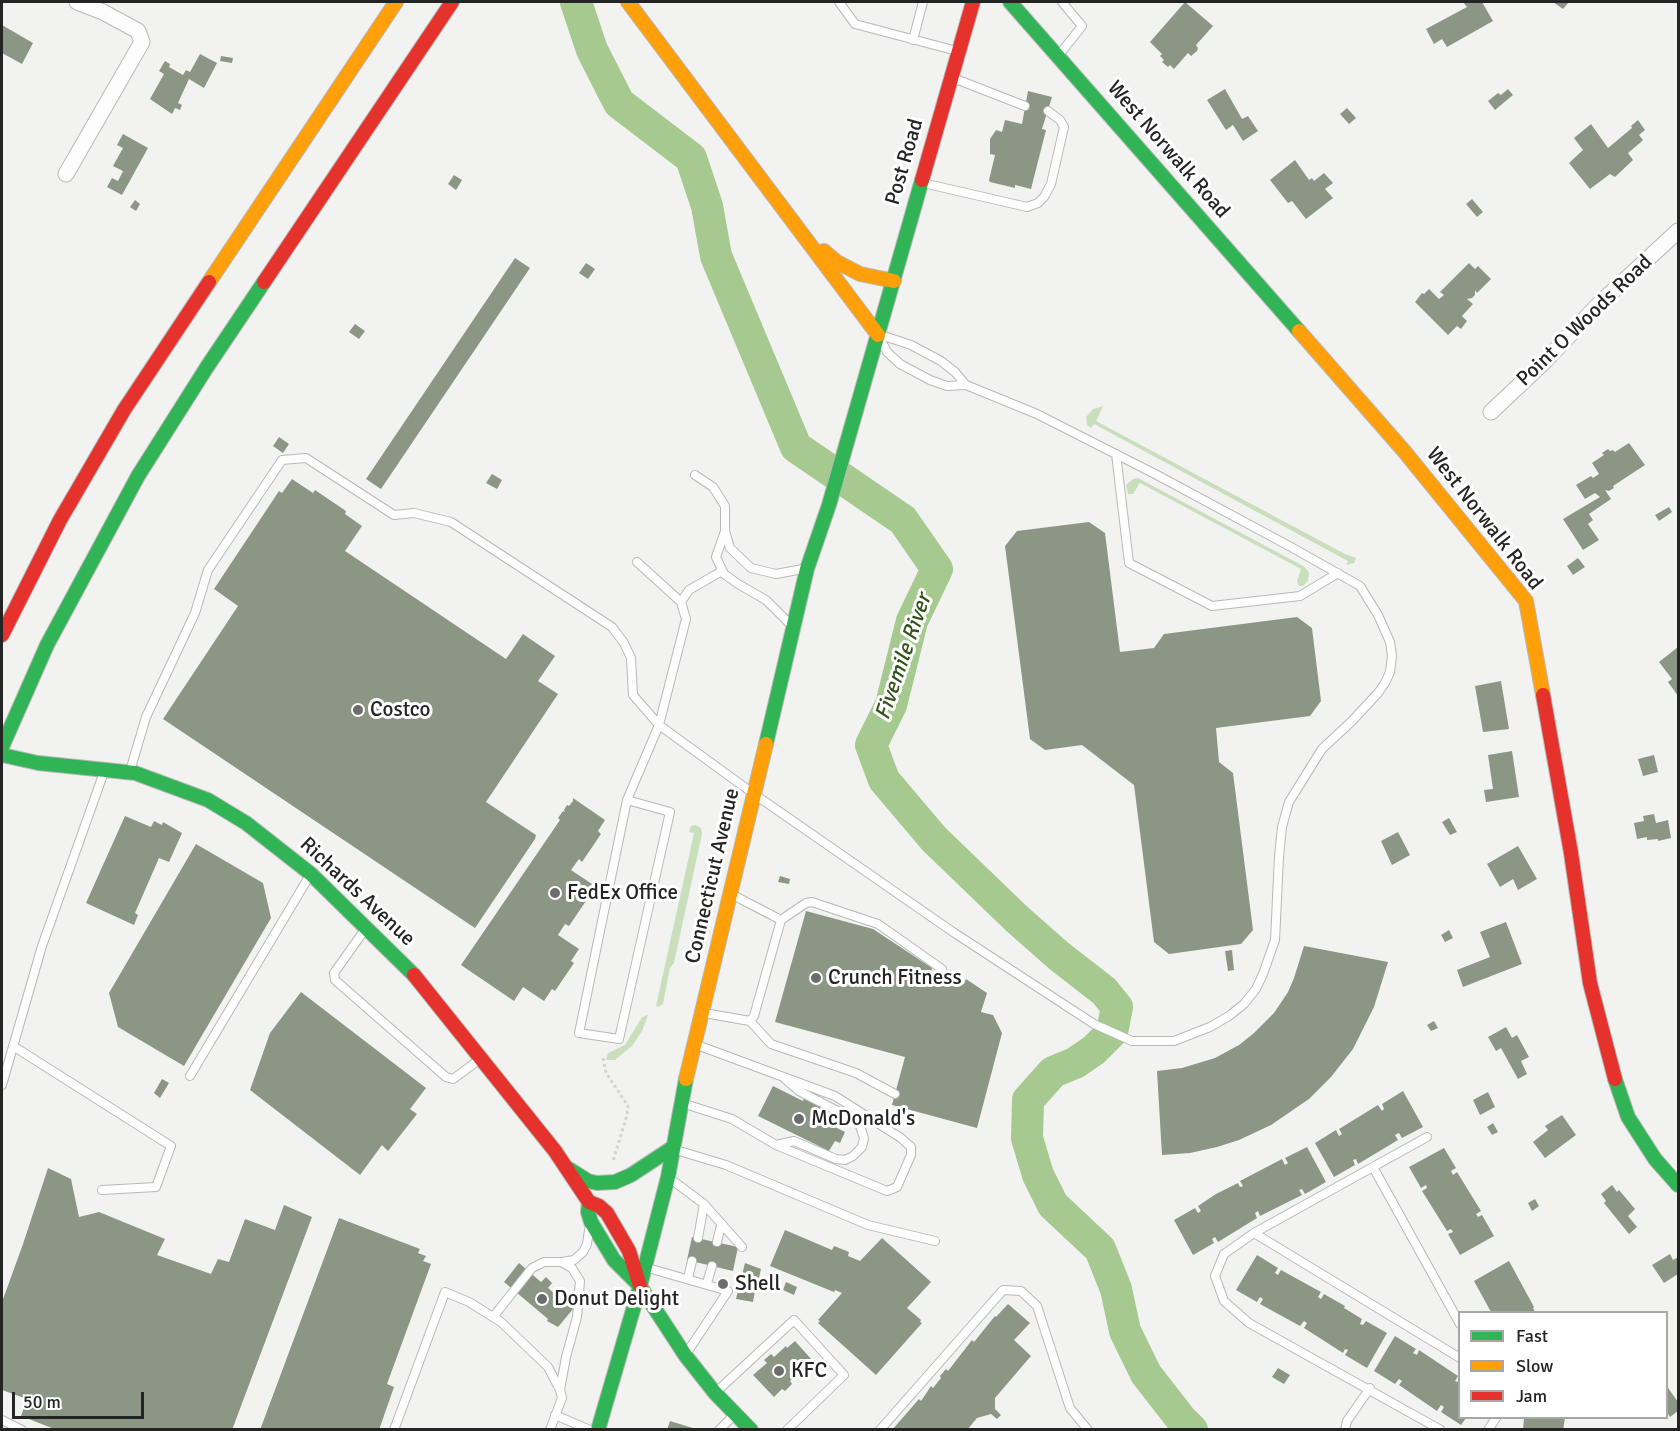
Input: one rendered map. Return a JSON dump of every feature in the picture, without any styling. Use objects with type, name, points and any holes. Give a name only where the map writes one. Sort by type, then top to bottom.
[{"type":"main road","points":[[2,635],[60,520],[124,410],[396,2]]},
{"type":"main road","points":[[2,747],[47,645],[76,588],[149,458],[207,367],[452,2]]},
{"type":"main road","points":[[628,2],[878,335]]},
{"type":"main road","name":"Post Road","points":[[878,335],[973,2]]},
{"type":"main road","name":"West Norwalk Road","points":[[1010,2],[1404,451],[1526,601],[1571,853],[1590,983],[1618,1091],[1628,1117],[1655,1159],[1678,1185]]},
{"type":"main road","points":[[786,214],[837,262],[860,274],[894,281]]},
{"type":"main road","name":"Connecticut Avenue","points":[[598,1430],[640,1286],[668,1177],[681,1102],[807,569],[829,505],[878,335]]},
{"type":"main road","name":"Richards Avenue","points":[[2,755],[38,763],[135,773],[208,800],[246,823],[311,874],[410,970],[569,1169],[589,1202],[588,1212],[591,1222],[622,1269],[640,1286],[685,1355],[715,1393],[751,1430]]},
{"type":"main road","points":[[569,1169],[588,1181],[615,1182],[632,1174],[672,1148]]},
{"type":"main road","name":"Richards Avenue","points":[[589,1202],[599,1206],[607,1214],[629,1251],[640,1286]]},
{"type":"street","points":[[66,174],[142,42],[138,31],[103,12],[77,2]]},
{"type":"street","name":"Point O Woods Road","points":[[1491,412],[1545,361],[1600,303],[1678,231]]},
{"type":"lane","points":[[839,2],[855,24],[958,52]]},
{"type":"lane","points":[[912,40],[923,2]]},
{"type":"lane","points":[[1058,57],[1082,26],[1062,2]]},
{"type":"lane","points":[[951,78],[1025,106]]},
{"type":"lane","points":[[921,182],[1027,207],[1038,203],[1048,191],[1064,127],[1060,120],[1048,111]]},
{"type":"lane","points":[[878,335],[895,338],[941,361],[966,385]]},
{"type":"lane","points":[[129,773],[146,717],[195,613],[208,570],[282,460],[306,458],[394,515],[414,513],[451,522],[612,627],[624,643],[631,658],[633,694],[658,724],[754,794],[953,932],[1094,1024],[1132,1041],[1174,1041],[1210,1027],[1229,1016],[1244,1004],[1256,989],[1275,940],[1282,827],[1289,802],[1322,749],[1378,693],[1390,672],[1392,656],[1390,642],[1378,615],[1360,586],[1338,573],[1037,414],[966,385],[947,386],[900,364],[887,351],[878,335]]},
{"type":"lane","points":[[1116,454],[1129,563],[1212,606],[1299,596],[1338,573]]},
{"type":"lane","points":[[695,475],[713,487],[725,506],[725,531],[730,548],[751,568],[776,574],[807,569]]},
{"type":"lane","points":[[725,531],[716,557],[724,574],[766,600],[793,628]]},
{"type":"lane","points":[[627,800],[670,812],[619,1039],[579,1033],[627,800],[658,724],[686,620],[681,602],[637,562]]},
{"type":"lane","points":[[681,602],[689,590],[722,571]]},
{"type":"lane","points":[[2,1085],[42,946],[104,770]]},
{"type":"lane","points":[[190,1076],[311,874]]},
{"type":"lane","points":[[730,894],[781,920]]},
{"type":"lane","points":[[750,1021],[754,1016],[781,920],[806,903],[812,902],[878,924],[942,969],[945,978]]},
{"type":"lane","points":[[367,927],[334,973],[335,980],[446,1077],[453,1079],[481,1059]]},
{"type":"lane","points":[[702,1013],[750,1021],[771,1044],[856,1073],[895,1094]]},
{"type":"lane","points":[[681,1102],[732,1119],[776,1145],[887,1191],[897,1187],[911,1155],[910,1147],[901,1138],[835,1096],[695,1044]]},
{"type":"lane","points":[[13,1046],[171,1146],[156,1186],[102,1190]]},
{"type":"lane","points":[[776,1145],[794,1141],[836,1159],[845,1160],[862,1147],[864,1138],[855,1120],[799,1091],[782,1076]]},
{"type":"lane","points":[[1428,1137],[1254,1233],[1224,1254],[1215,1276],[1224,1301],[1249,1323],[1370,1388],[1441,1430]]},
{"type":"lane","points":[[672,1148],[726,1165],[868,1225],[935,1241]]},
{"type":"lane","points":[[1373,1167],[1458,1320]]},
{"type":"lane","points":[[668,1177],[704,1204],[742,1247]]},
{"type":"lane","points":[[698,1238],[704,1204]]},
{"type":"lane","points":[[493,1317],[532,1268],[544,1262],[574,1260],[583,1252],[587,1244],[591,1222]]},
{"type":"lane","points":[[717,1242],[721,1225]]},
{"type":"lane","points":[[1254,1233],[1458,1357]]},
{"type":"lane","points":[[688,1278],[692,1261]]},
{"type":"lane","points":[[560,1390],[566,1357],[578,1317],[580,1281],[572,1268],[561,1262]]},
{"type":"lane","points":[[707,1283],[712,1266]]},
{"type":"lane","points":[[644,1267],[728,1290],[685,1355]]},
{"type":"lane","points":[[880,1430],[1003,1290],[1021,1290],[1037,1305],[1070,1408],[1088,1430]]},
{"type":"lane","points":[[394,1430],[446,1292],[469,1302],[501,1322],[548,1367],[562,1398],[550,1430]]},
{"type":"lane","points":[[715,1393],[794,1320],[844,1375],[787,1430]]},
{"type":"lane","points":[[1345,1430],[1347,1421],[1370,1388]]},
{"type":"lane","points":[[719,1430],[735,1413]]},
{"type":"lane","points":[[555,1415],[590,1430]]},
{"type":"lane","points":[[2,1420],[22,1430]]},
{"type":"path","points":[[603,1058],[606,1073],[628,1106],[611,1168]]},
{"type":"green space","points":[[1103,406],[1096,421],[1356,558],[1354,563],[1346,565],[1348,561],[1094,424],[1091,428],[1087,425],[1086,417],[1093,409]]},
{"type":"green space","points":[[1138,478],[1305,567],[1309,573],[1308,581],[1303,586],[1299,586],[1297,581],[1301,569],[1140,483],[1133,494],[1128,494],[1126,485]]},
{"type":"green space","points":[[691,826],[701,828],[702,834],[674,963],[670,968],[663,1004],[658,1007],[656,1006],[694,833],[689,832]]},
{"type":"green space","points":[[648,1015],[642,1031],[632,1046],[615,1060],[606,1060],[608,1053],[625,1045],[642,1017]]},
{"type":"building","points":[[1185,2],[1213,26],[1196,45],[1197,51],[1191,56],[1188,53],[1174,69],[1162,62],[1164,60],[1160,56],[1162,54],[1150,42]]},
{"type":"building","points":[[1463,2],[1482,2],[1493,21],[1447,47],[1442,39],[1434,44],[1426,29],[1467,7]]},
{"type":"building","points":[[1553,2],[1569,2],[1563,9]]},
{"type":"building","points":[[2,25],[33,43],[22,64],[2,53]]},
{"type":"building","points":[[200,54],[217,63],[204,88],[189,79],[178,103],[182,105],[180,110],[175,108],[172,114],[150,99],[164,74],[159,71],[165,61],[170,64],[169,67],[183,75],[186,70],[190,72]]},
{"type":"building","points":[[221,56],[233,58],[232,63],[220,61]]},
{"type":"building","points":[[1225,89],[1242,119],[1248,116],[1258,131],[1243,141],[1233,125],[1226,130],[1207,100]]},
{"type":"building","points":[[1508,89],[1513,95],[1495,110],[1488,101]]},
{"type":"building","points":[[1028,91],[1052,97],[1042,129],[1046,130],[1031,189],[990,182],[995,155],[990,154],[990,139],[996,130],[1002,132],[1005,120],[1022,124]]},
{"type":"building","points":[[1347,108],[1356,118],[1349,124],[1340,114]]},
{"type":"building","points":[[1638,120],[1645,130],[1639,135],[1643,140],[1628,153],[1633,160],[1615,177],[1610,174],[1590,189],[1569,163],[1583,150],[1574,138],[1591,124],[1608,148]]},
{"type":"building","points":[[123,134],[148,148],[122,195],[107,187],[112,178],[118,181],[123,171],[113,166],[123,148],[117,145]]},
{"type":"building","points":[[1295,160],[1309,180],[1312,178],[1314,181],[1324,173],[1333,183],[1325,189],[1333,198],[1306,219],[1292,201],[1288,203],[1270,180]]},
{"type":"building","points":[[454,175],[462,180],[456,190],[448,184]]},
{"type":"building","points":[[1472,199],[1483,212],[1477,217],[1466,204]]},
{"type":"building","points":[[135,200],[140,204],[136,211],[130,207]]},
{"type":"building","points":[[515,258],[530,268],[381,489],[366,479]]},
{"type":"building","points":[[586,263],[595,269],[588,279],[579,273]]},
{"type":"building","points":[[1469,263],[1475,269],[1478,266],[1491,279],[1477,293],[1475,290],[1472,298],[1467,299],[1473,304],[1462,316],[1467,321],[1461,329],[1457,326],[1448,335],[1415,302],[1422,293],[1424,294],[1429,289],[1439,299],[1444,295],[1440,292]]},
{"type":"building","points":[[355,324],[365,331],[359,339],[349,332]]},
{"type":"building","points":[[279,437],[289,444],[283,453],[273,446]]},
{"type":"building","points":[[1629,443],[1645,465],[1613,486],[1614,488],[1609,491],[1605,490],[1611,499],[1589,514],[1593,520],[1588,524],[1599,540],[1583,550],[1563,519],[1600,497],[1595,493],[1585,499],[1576,485],[1599,474],[1592,463],[1604,455],[1602,453],[1608,449],[1615,452]]},
{"type":"building","points":[[492,474],[502,480],[497,489],[486,483]]},
{"type":"building","name":"Costco","points":[[292,479],[313,493],[315,490],[346,511],[345,514],[362,526],[345,551],[506,659],[523,634],[555,656],[538,681],[558,694],[486,802],[536,835],[535,839],[475,928],[163,719],[238,606],[214,589],[279,491],[282,493]]},
{"type":"building","points":[[1669,507],[1672,512],[1659,521],[1655,515]]},
{"type":"building","points":[[1089,522],[1105,533],[1120,652],[1154,648],[1164,634],[1297,617],[1312,628],[1321,701],[1310,716],[1216,728],[1219,762],[1233,773],[1253,930],[1241,944],[1169,954],[1154,942],[1134,785],[1082,745],[1045,750],[1030,739],[1005,546],[1017,531]]},
{"type":"building","points":[[1578,558],[1585,567],[1573,575],[1567,566]]},
{"type":"building","points":[[1678,647],[1678,696],[1668,682],[1672,679],[1659,662]]},
{"type":"building","points":[[1501,681],[1509,729],[1483,732],[1475,686]]},
{"type":"building","points":[[1512,751],[1519,797],[1486,802],[1484,790],[1493,789],[1488,755]]},
{"type":"building","points":[[1654,755],[1658,772],[1643,776],[1638,759]]},
{"type":"building","points":[[573,798],[605,820],[598,831],[601,834],[582,862],[579,859],[571,870],[592,884],[584,896],[588,898],[569,926],[565,924],[558,935],[579,949],[571,961],[574,963],[555,991],[552,989],[544,1001],[523,987],[514,1001],[461,965]]},
{"type":"building","points":[[1654,814],[1656,823],[1668,820],[1671,838],[1658,841],[1658,839],[1647,840],[1647,837],[1637,839],[1634,823],[1644,821],[1643,816]]},
{"type":"building","points":[[125,816],[151,827],[154,821],[162,825],[163,822],[182,833],[169,862],[159,858],[135,913],[138,915],[134,925],[86,903]]},
{"type":"building","points":[[1449,818],[1457,832],[1450,835],[1442,822]]},
{"type":"building","points":[[1398,832],[1410,855],[1392,865],[1381,841]]},
{"type":"building","points":[[196,844],[263,883],[271,918],[184,1066],[118,1027],[109,993]]},
{"type":"building","points":[[1518,846],[1537,879],[1518,890],[1513,879],[1500,887],[1487,864]]},
{"type":"building","points":[[780,876],[790,879],[789,884],[778,882]]},
{"type":"building","points":[[806,911],[873,929],[932,968],[931,974],[964,984],[966,979],[987,993],[981,1012],[993,1015],[1002,1033],[977,1128],[892,1105],[905,1057],[775,1022]]},
{"type":"building","points":[[1506,922],[1522,964],[1463,987],[1457,970],[1490,957],[1480,932]]},
{"type":"building","points":[[1449,930],[1453,938],[1445,942],[1441,935]]},
{"type":"building","points":[[1304,946],[1388,962],[1374,1007],[1353,1049],[1331,1077],[1309,1099],[1271,1125],[1239,1140],[1217,1147],[1190,1153],[1162,1155],[1157,1071],[1182,1068],[1215,1058],[1239,1045],[1254,1033],[1274,1013],[1288,992]]},
{"type":"building","points":[[1232,950],[1234,970],[1228,971],[1225,951]]},
{"type":"building","points":[[301,992],[426,1088],[410,1109],[417,1114],[388,1151],[382,1145],[360,1175],[250,1090],[270,1033]]},
{"type":"building","points":[[1434,1021],[1438,1028],[1431,1031],[1427,1025]]},
{"type":"building","points":[[1506,1027],[1512,1038],[1517,1035],[1529,1057],[1521,1061],[1527,1074],[1518,1079],[1501,1048],[1496,1051],[1488,1037]]},
{"type":"building","points":[[162,1079],[169,1083],[160,1098],[154,1093]]},
{"type":"building","name":"McDonald's","points":[[773,1086],[803,1101],[805,1096],[838,1113],[833,1123],[829,1124],[845,1132],[840,1143],[835,1141],[829,1151],[758,1116]]},
{"type":"building","points":[[1403,1091],[1423,1127],[1402,1138],[1399,1133],[1395,1135],[1398,1140],[1358,1164],[1356,1159],[1353,1160],[1355,1165],[1334,1177],[1315,1143],[1336,1130],[1339,1136],[1342,1134],[1339,1129],[1378,1105],[1382,1111],[1384,1109],[1382,1104]]},
{"type":"building","points":[[1488,1092],[1495,1107],[1480,1115],[1473,1100]]},
{"type":"building","points":[[1562,1115],[1576,1135],[1545,1158],[1533,1142],[1548,1130],[1545,1126]]},
{"type":"building","points":[[1493,1123],[1498,1132],[1492,1135],[1487,1127]]},
{"type":"building","points":[[1307,1147],[1326,1182],[1305,1194],[1302,1189],[1299,1190],[1302,1195],[1260,1216],[1258,1211],[1255,1213],[1257,1218],[1218,1242],[1215,1237],[1212,1239],[1214,1243],[1193,1255],[1174,1220],[1195,1208],[1198,1213],[1201,1211],[1198,1206],[1216,1194],[1238,1183],[1240,1187],[1243,1186],[1240,1181],[1282,1159],[1285,1165],[1288,1163],[1285,1158]]},
{"type":"building","points":[[1444,1148],[1456,1168],[1451,1171],[1453,1175],[1457,1172],[1481,1211],[1476,1214],[1478,1217],[1482,1215],[1494,1236],[1460,1255],[1448,1234],[1453,1232],[1451,1229],[1447,1231],[1422,1191],[1427,1188],[1426,1185],[1421,1188],[1409,1167]]},
{"type":"building","points":[[48,1168],[71,1179],[79,1217],[99,1212],[165,1239],[157,1255],[211,1274],[218,1259],[229,1262],[245,1219],[275,1230],[284,1205],[312,1217],[232,1430],[57,1430],[21,1416],[27,1399],[2,1390],[2,1302]]},
{"type":"building","points":[[1612,1185],[1635,1209],[1628,1216],[1637,1227],[1629,1234],[1604,1203],[1606,1201],[1601,1194]]},
{"type":"building","points":[[1535,1199],[1539,1206],[1532,1211],[1528,1203]]},
{"type":"building","points":[[339,1218],[420,1249],[418,1253],[426,1256],[423,1261],[431,1264],[387,1384],[394,1387],[379,1430],[260,1430]]},
{"type":"building","points":[[785,1230],[832,1250],[834,1246],[849,1252],[848,1256],[860,1261],[882,1238],[931,1282],[907,1308],[922,1323],[876,1375],[818,1323],[820,1321],[818,1320],[842,1293],[835,1290],[834,1292],[770,1266]]},
{"type":"building","points":[[692,1237],[738,1247],[733,1271],[687,1260]]},
{"type":"building","points":[[1670,1254],[1673,1260],[1678,1257],[1678,1274],[1664,1283],[1652,1265]]},
{"type":"building","points":[[1257,1255],[1278,1268],[1275,1273],[1278,1275],[1281,1270],[1321,1292],[1318,1297],[1321,1299],[1324,1294],[1345,1306],[1344,1308],[1362,1319],[1360,1324],[1363,1325],[1366,1321],[1387,1333],[1367,1368],[1345,1355],[1348,1350],[1345,1349],[1343,1353],[1304,1328],[1307,1323],[1304,1321],[1300,1326],[1260,1304],[1263,1299],[1260,1297],[1257,1302],[1236,1290]]},
{"type":"building","points":[[1509,1261],[1534,1311],[1490,1311],[1474,1281]]},
{"type":"building","name":"Donut Delight","points":[[519,1263],[541,1282],[546,1277],[552,1283],[548,1288],[573,1309],[558,1327],[547,1321],[548,1319],[504,1282]]},
{"type":"building","points":[[745,1263],[761,1269],[758,1282],[765,1284],[763,1293],[755,1291],[753,1302],[736,1299]]},
{"type":"building","points":[[786,1282],[797,1287],[794,1295],[783,1290]]},
{"type":"building","points":[[1008,1304],[1030,1323],[1014,1340],[1031,1356],[995,1398],[995,1409],[1001,1415],[997,1419],[991,1414],[977,1418],[967,1430],[892,1430],[919,1399],[921,1401],[931,1386],[933,1388],[941,1378],[940,1376],[946,1369],[948,1371],[972,1340],[974,1342]]},
{"type":"building","points":[[1395,1336],[1416,1349],[1413,1353],[1417,1355],[1419,1350],[1458,1376],[1455,1381],[1458,1382],[1458,1419],[1465,1419],[1461,1425],[1441,1412],[1444,1407],[1441,1405],[1437,1411],[1399,1385],[1402,1381],[1399,1379],[1395,1384],[1374,1371]]},
{"type":"building","name":"KFC","points":[[795,1341],[812,1360],[790,1381],[792,1384],[785,1391],[782,1389],[774,1397],[753,1375],[767,1363],[764,1360],[771,1354],[774,1357]]},
{"type":"building","points":[[1278,1368],[1290,1375],[1284,1384],[1272,1377]]},
{"type":"building","points":[[1668,1388],[1678,1402],[1678,1411],[1670,1417]]},
{"type":"building","points":[[1524,1419],[1565,1419],[1563,1430],[1523,1430]]},
{"type":"building","points":[[670,1421],[696,1429],[696,1430],[667,1430]]},
{"type":"waterway","name":"Fivemile River","points":[[576,2],[592,50],[619,103],[691,158],[707,206],[716,256],[796,447],[903,520],[937,569],[912,621],[891,705],[871,745],[884,780],[934,839],[1017,919],[1104,991],[1117,1007],[1112,1032],[1094,1050],[1075,1063],[1053,1072],[1028,1100],[1027,1138],[1038,1175],[1053,1205],[1100,1249],[1116,1289],[1125,1331],[1146,1374],[1192,1430]]},
{"type":"traffic: fast","points":[[1010,2],[1299,331]]},
{"type":"traffic: fast","points":[[766,744],[807,569],[829,505],[922,180]]},
{"type":"traffic: fast","points":[[2,747],[47,645],[138,476],[264,282]]},
{"type":"traffic: fast","points":[[2,755],[38,763],[135,773],[208,800],[246,823],[311,874],[414,975]]},
{"type":"traffic: fast","points":[[598,1430],[640,1286],[668,1177],[686,1079]]},
{"type":"traffic: fast","points":[[1615,1079],[1628,1117],[1655,1159],[1678,1185]]},
{"type":"traffic: fast","points":[[569,1169],[588,1181],[615,1182],[631,1175],[672,1148]]},
{"type":"traffic: fast","points":[[589,1202],[588,1212],[591,1222],[614,1260],[640,1286],[685,1355],[715,1393],[751,1430]]},
{"type":"traffic: slow","points":[[209,282],[396,2]]},
{"type":"traffic: slow","points":[[628,2],[878,335]]},
{"type":"traffic: slow","points":[[824,251],[837,262],[860,274],[894,281]]},
{"type":"traffic: slow","points":[[1299,331],[1404,451],[1526,601],[1543,695]]},
{"type":"traffic: slow","points":[[686,1079],[766,744]]},
{"type":"traffic: jam","points":[[264,282],[452,2]]},
{"type":"traffic: jam","points":[[922,180],[973,2]]},
{"type":"traffic: jam","points":[[2,635],[60,520],[124,410],[209,282]]},
{"type":"traffic: jam","points":[[1543,695],[1571,853],[1590,983],[1615,1079]]},
{"type":"traffic: jam","points":[[414,975],[555,1151],[589,1202],[599,1206],[607,1213],[629,1251],[640,1286]]},
{"type":"place","name":"Costco","points":[[358,710]]},
{"type":"place","name":"FedEx Office","points":[[555,893]]},
{"type":"place","name":"Crunch Fitness","points":[[816,978]]},
{"type":"place","name":"McDonald's","points":[[799,1119]]},
{"type":"place","name":"Shell","points":[[723,1284]]},
{"type":"place","name":"Donut Delight","points":[[542,1299]]},
{"type":"place","name":"KFC","points":[[779,1371]]}]
